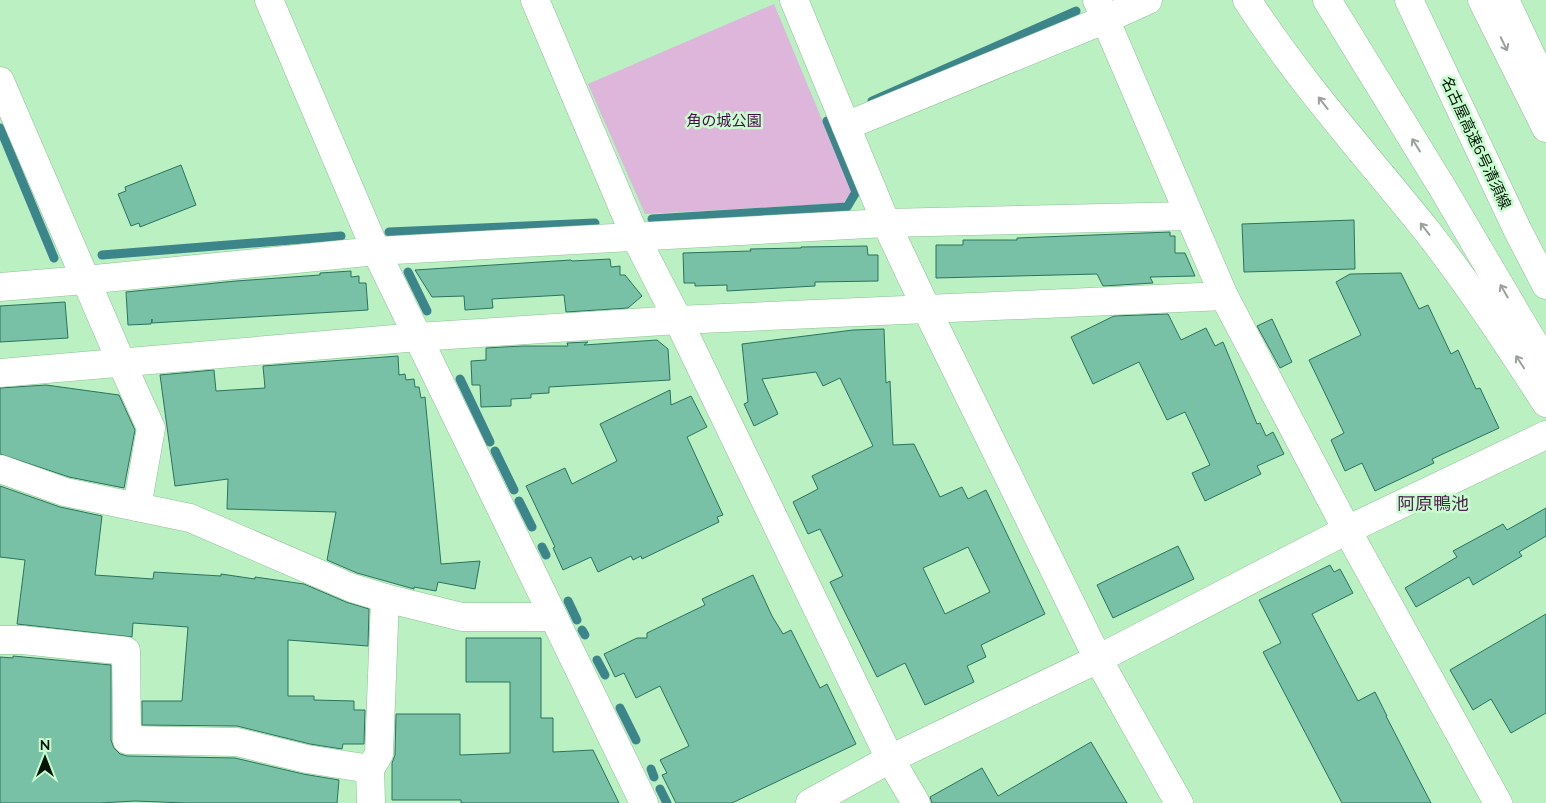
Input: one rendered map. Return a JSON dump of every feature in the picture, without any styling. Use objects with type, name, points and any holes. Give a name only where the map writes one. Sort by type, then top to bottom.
[{"type":"main road","points":[[269,0],[376,251],[644,803]]},
{"type":"main road","points":[[535,0],[635,236],[678,320],[890,759],[916,803]]},
{"type":"main road","points":[[794,0],[886,223],[927,310],[1098,659],[1179,803]]},
{"type":"main road","points":[[846,126],[1101,10],[1148,0]]},
{"type":"main road","points":[[1247,0],[1270,36],[1428,232],[1498,328],[1546,403]]},
{"type":"main road","points":[[1327,0],[1442,187],[1546,364]]},
{"type":"main road","name":"名古屋高速6号清須線","points":[[1409,0],[1518,231],[1546,285]]},
{"type":"main road","points":[[1418,0],[1546,265]]},
{"type":"main road","points":[[1482,0],[1546,128]]},
{"type":"main road","points":[[1506,0],[1546,87]]},
{"type":"main road","points":[[1101,10],[1224,296],[1347,530],[1498,803]]},
{"type":"main road","points":[[0,81],[151,428],[137,507]]},
{"type":"main road","points":[[0,287],[376,251],[886,223],[1189,216]]},
{"type":"main road","points":[[0,373],[122,364],[418,337],[678,320],[1224,296]]},
{"type":"main road","points":[[810,803],[890,759],[1098,659],[1347,530],[1546,435]]},
{"type":"main road","points":[[0,469],[65,492],[190,518],[352,588],[385,598],[462,617],[553,617]]},
{"type":"main road","points":[[371,803],[370,769],[379,754],[385,598]]},
{"type":"main road","points":[[0,640],[22,640],[126,651],[127,740],[237,742],[307,759],[370,769]]},
{"type":"green space","name":"角の城公園","points":[[774,4],[852,192],[843,203],[645,214],[588,84]]},
{"type":"building","points":[[181,165],[196,205],[140,227],[139,223],[131,226],[118,194],[126,191],[125,187]]},
{"type":"building","points":[[1354,220],[1355,269],[1244,272],[1242,224]]},
{"type":"building","points":[[1170,232],[1170,236],[1175,236],[1175,253],[1185,253],[1195,276],[1150,277],[1153,283],[1103,286],[1097,274],[936,278],[936,245],[963,245],[963,240],[1017,240],[1017,238]]},
{"type":"building","points":[[867,246],[868,255],[878,255],[878,281],[815,282],[815,286],[727,291],[727,285],[695,286],[695,283],[684,283],[683,253],[801,247]]},
{"type":"building","points":[[610,259],[611,267],[620,266],[620,275],[625,275],[642,296],[628,308],[566,312],[564,295],[492,299],[493,308],[465,310],[464,296],[432,297],[415,270],[571,260]]},
{"type":"building","points":[[351,271],[351,277],[359,276],[359,283],[366,283],[368,310],[152,323],[152,319],[151,324],[128,325],[126,292]]},
{"type":"building","points":[[1401,273],[1419,309],[1428,305],[1451,354],[1458,350],[1476,389],[1480,388],[1499,428],[1432,459],[1434,463],[1375,491],[1362,463],[1345,471],[1331,440],[1344,433],[1309,360],[1361,335],[1336,282],[1350,274]]},
{"type":"building","points":[[65,302],[68,338],[0,342],[0,306]]},
{"type":"building","points":[[1168,314],[1181,340],[1206,328],[1215,346],[1223,342],[1257,424],[1260,423],[1266,436],[1273,432],[1284,454],[1257,466],[1261,474],[1205,501],[1192,473],[1210,465],[1185,412],[1167,420],[1139,362],[1093,384],[1071,337],[1114,316]]},
{"type":"building","points":[[1272,319],[1292,362],[1280,368],[1257,326]]},
{"type":"building","points":[[884,329],[886,383],[890,381],[893,445],[914,444],[940,497],[962,487],[968,499],[986,490],[1045,614],[981,645],[986,657],[967,666],[974,682],[925,705],[905,663],[877,677],[830,582],[843,576],[820,529],[808,534],[793,502],[818,489],[812,476],[873,446],[840,378],[823,386],[816,372],[762,379],[778,414],[754,426],[744,404],[748,402],[742,344],[853,330]],"holes":[[[968,547],[990,592],[945,614],[923,568]]]},
{"type":"building","points":[[657,340],[668,349],[670,380],[549,387],[549,393],[531,394],[531,398],[511,399],[511,406],[481,407],[480,385],[472,385],[471,361],[486,360],[486,348],[568,346],[567,343],[588,342],[584,345]]},
{"type":"building","points":[[398,356],[399,375],[405,374],[406,380],[414,379],[415,387],[419,387],[421,398],[425,397],[441,564],[480,561],[475,589],[438,582],[436,591],[414,587],[414,589],[357,573],[327,560],[336,512],[227,509],[228,479],[175,486],[160,375],[214,370],[216,391],[265,388],[263,366]]},
{"type":"building","points":[[46,385],[119,395],[135,430],[124,488],[69,477],[0,454],[0,388]]},
{"type":"building","points":[[670,390],[671,405],[691,396],[707,427],[687,437],[723,515],[717,517],[719,522],[642,559],[641,556],[633,560],[631,556],[598,572],[591,557],[563,570],[553,548],[555,547],[526,486],[565,468],[572,484],[617,461],[600,424]]},
{"type":"building","points":[[0,486],[60,507],[102,516],[95,575],[153,579],[154,572],[221,576],[221,574],[255,579],[255,577],[304,584],[346,602],[369,609],[368,646],[288,640],[288,696],[314,696],[314,700],[354,701],[354,710],[365,710],[364,744],[343,744],[342,749],[310,744],[237,726],[142,725],[142,701],[182,701],[188,627],[133,623],[132,637],[17,624],[25,560],[0,557]]},
{"type":"building","points":[[1546,508],[1546,536],[1519,552],[1522,556],[1473,585],[1469,577],[1416,607],[1405,588],[1457,557],[1453,551],[1503,524],[1507,530]]},
{"type":"building","points":[[1178,546],[1194,579],[1113,618],[1097,585]]},
{"type":"building","points":[[1330,565],[1334,572],[1340,569],[1353,593],[1312,614],[1358,701],[1375,692],[1431,803],[1342,803],[1263,652],[1281,643],[1259,600]]},
{"type":"building","points":[[753,575],[772,616],[783,634],[791,630],[820,688],[827,684],[856,744],[732,803],[676,803],[662,775],[667,773],[660,760],[689,746],[660,686],[636,698],[624,673],[615,677],[604,654],[637,638],[647,638],[647,633],[705,605],[702,599]]},
{"type":"building","points":[[1546,614],[1546,713],[1511,733],[1491,699],[1473,710],[1450,670]]},
{"type":"building","points":[[466,638],[541,638],[541,718],[553,718],[553,752],[593,750],[619,803],[461,803],[461,800],[392,800],[392,763],[395,755],[396,714],[460,714],[460,755],[510,753],[510,682],[466,682]]},
{"type":"building","points":[[13,656],[111,665],[111,740],[114,748],[120,754],[127,756],[235,758],[303,774],[339,780],[337,803],[135,801],[0,803],[0,657],[13,658]]},
{"type":"building","points":[[1091,742],[1127,803],[932,803],[930,797],[982,768],[998,796]]},
{"type":"waterway","points":[[872,101],[1076,11]]},
{"type":"waterway","points":[[652,219],[847,207],[856,192],[827,121]]},
{"type":"waterway","points":[[0,128],[54,258]]},
{"type":"waterway","points":[[389,232],[595,223]]},
{"type":"waterway","points":[[102,255],[341,236]]},
{"type":"waterway","points":[[408,272],[427,311]]},
{"type":"waterway","points":[[460,379],[490,442]]},
{"type":"waterway","points":[[495,451],[514,490]]},
{"type":"waterway","points":[[519,501],[532,527]]},
{"type":"waterway","points":[[542,547],[546,555]]},
{"type":"waterway","points":[[568,601],[577,620]]},
{"type":"waterway","points":[[582,630],[585,635]]},
{"type":"waterway","points":[[597,660],[605,675]]},
{"type":"waterway","points":[[620,708],[636,740]]},
{"type":"waterway","points":[[651,769],[654,777]]},
{"type":"waterway","points":[[660,789],[667,803]]},
{"type":"district","name":"阿原鴨池","points":[[1433,504]]}]
